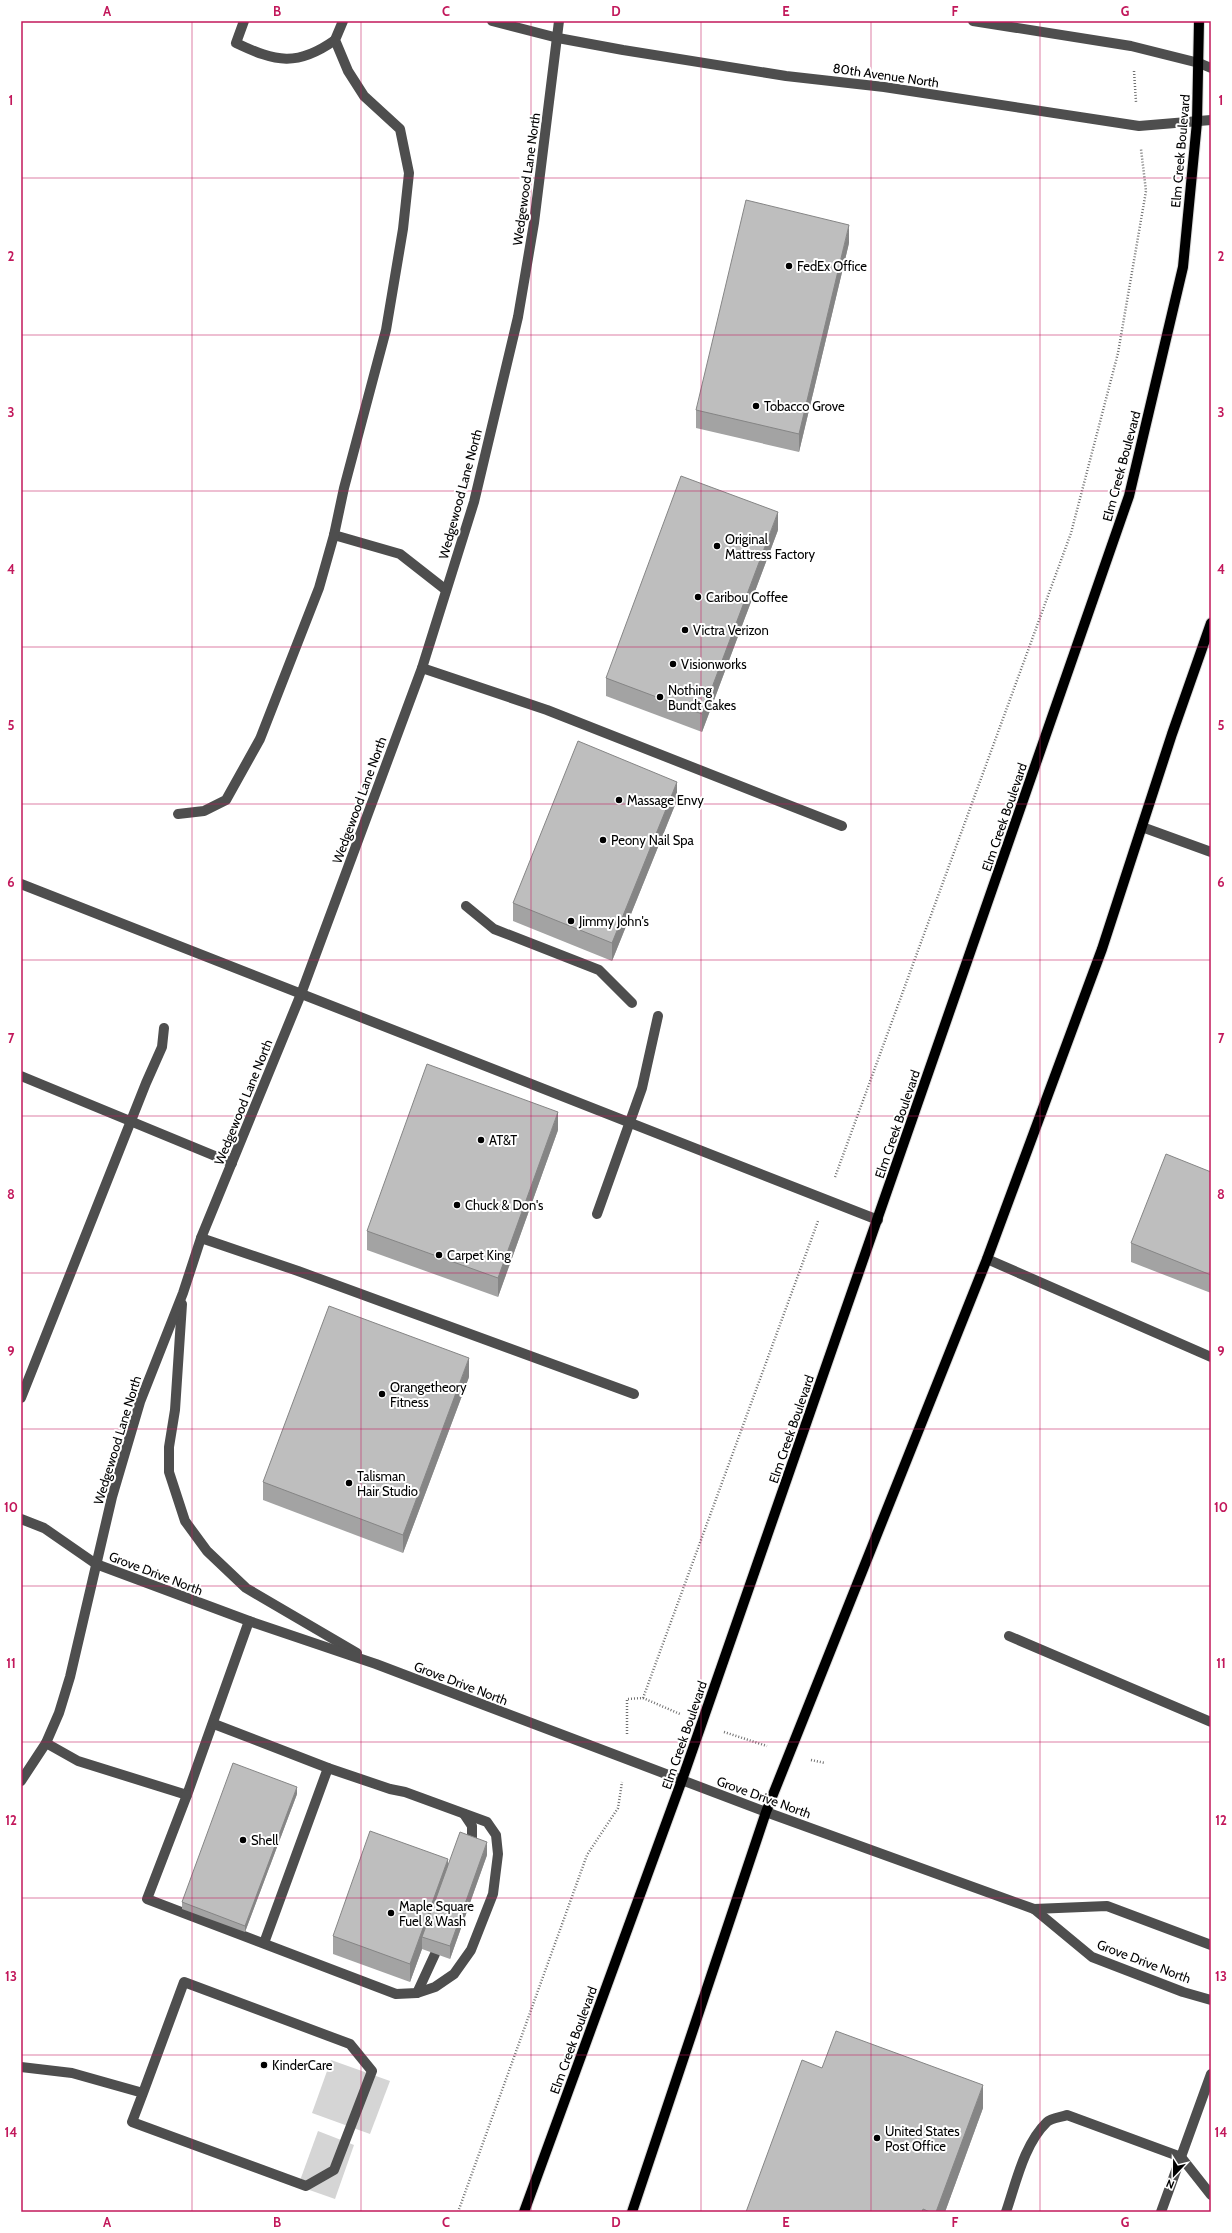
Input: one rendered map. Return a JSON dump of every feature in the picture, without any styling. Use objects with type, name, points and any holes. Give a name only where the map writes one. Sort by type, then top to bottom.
[{"type":"main road","name":"Elm Creek Boulevard","points":[[524,2212],[702,1724],[1129,496],[1183,267],[1197,122],[1199,21]]},
{"type":"main road","points":[[632,2212],[766,1812],[987,1259],[1102,949],[1172,734],[1211,623]]},
{"type":"street","points":[[244,21],[236,43],[265,56],[291,60],[319,52],[335,40],[343,21]]},
{"type":"street","name":"80th Avenue North","points":[[492,21],[558,38],[786,76],[884,87],[1139,126],[1211,120]]},
{"type":"street","name":"Wedgewood Lane North","points":[[96,1564],[140,1402],[183,1293],[201,1238],[302,994],[422,668],[474,502],[518,317],[534,223],[559,21]]},
{"type":"street","points":[[973,21],[1131,46],[1199,63],[1211,68]]},
{"type":"street","points":[[178,814],[204,812],[226,800],[260,739],[319,588],[334,536],[344,488],[386,330],[403,229],[409,173],[400,129],[364,96],[348,71],[335,40]]},
{"type":"street","points":[[334,536],[400,554],[446,590]]},
{"type":"street","points":[[422,668],[547,710],[842,826]]},
{"type":"street","points":[[1142,827],[1211,852]]},
{"type":"street","points":[[21,884],[878,1220]]},
{"type":"street","points":[[466,906],[494,928],[599,970],[632,1003]]},
{"type":"street","points":[[597,1214],[642,1088],[658,1016]]},
{"type":"street","points":[[21,1398],[162,1047],[164,1028]]},
{"type":"street","points":[[21,1076],[232,1163]]},
{"type":"street","points":[[201,1238],[298,1270],[634,1394]]},
{"type":"street","points":[[987,1259],[1211,1357]]},
{"type":"street","points":[[183,1293],[175,1410],[169,1447],[169,1466],[178,1502],[185,1521],[207,1551],[246,1588],[376,1664]]},
{"type":"street","points":[[21,1519],[44,1528],[96,1564]]},
{"type":"street","name":"Grove Drive North","points":[[21,1781],[46,1743],[59,1713],[70,1677],[96,1564],[250,1622],[376,1664],[766,1812],[1034,1908],[1092,1957],[1183,1992],[1211,2000]]},
{"type":"street","points":[[214,1724],[328,1768],[487,1822],[496,1835],[498,1854],[493,1894],[471,1950],[454,1974],[435,1987],[417,1994],[396,1994],[147,1899],[214,1724],[250,1622]]},
{"type":"street","points":[[1009,1636],[1211,1722]]},
{"type":"street","points":[[46,1743],[78,1761],[187,1795]]},
{"type":"street","points":[[264,1943],[328,1768]]},
{"type":"street","points":[[464,1814],[472,1826],[472,1849]]},
{"type":"street","name":"Grove Drive North","points":[[1034,1908],[1107,1906],[1211,1945]]},
{"type":"street","points":[[417,1994],[435,1954]]},
{"type":"street","points":[[184,1982],[350,2044],[372,2071],[334,2170],[306,2186],[132,2122],[143,2093],[184,1982]]},
{"type":"street","points":[[21,2067],[72,2073],[143,2093]]},
{"type":"street","points":[[1161,2212],[1211,2074]]},
{"type":"street","points":[[1006,2212],[1028,2152],[1037,2134],[1048,2121],[1067,2115],[1181,2157],[1211,2194]]},
{"type":"path","points":[[1033,642],[1071,533],[1118,353],[1146,190],[1131,46]]},
{"type":"path","points":[[643,1698],[702,1724],[790,1754],[825,1763]]},
{"type":"path","points":[[458,2212],[587,1854],[608,1820]]},
{"type":"shaded area","points":[[331,2060],[390,2081],[370,2134],[312,2113]]},
{"type":"shaded area","points":[[318,2131],[354,2145],[335,2199],[298,2186]]},
{"type":"building","points":[[746,200],[849,225],[799,434],[696,410]]},
{"type":"building","points":[[681,476],[778,512],[702,714],[606,678]]},
{"type":"building","points":[[578,741],[677,782],[612,943],[513,903]]},
{"type":"building","points":[[427,1064],[558,1112],[498,1278],[367,1231]]},
{"type":"building","points":[[1166,1154],[1211,1172],[1211,1275],[1131,1243]]},
{"type":"building","points":[[329,1306],[469,1358],[403,1535],[263,1482]]},
{"type":"building","name":"Shell","points":[[233,1763],[297,1787],[245,1926],[182,1902]]},
{"type":"building","name":"Maple Square Fuel & Wash","points":[[370,1831],[448,1859],[410,1964],[333,1936]]},
{"type":"building","points":[[460,1832],[487,1842],[450,1946],[422,1937]]},
{"type":"building","name":"United States Post Office","points":[[836,2031],[983,2085],[936,2212],[930,2212],[923,2209],[922,2212],[746,2212],[802,2060],[822,2068]]},
{"type":"place","name":"FedEx Office","points":[[789,266]]},
{"type":"place","name":"Tobacco Grove","points":[[756,406]]},
{"type":"place","name":"Original Mattress Factory","points":[[717,546]]},
{"type":"place","name":"Caribou Coffee","points":[[698,597]]},
{"type":"place","name":"Victra Verizon","points":[[685,630]]},
{"type":"place","name":"Visionworks","points":[[673,664]]},
{"type":"place","name":"Nothing Bundt Cakes","points":[[660,697]]},
{"type":"place","name":"Massage Envy","points":[[619,800]]},
{"type":"place","name":"Peony Nail Spa","points":[[603,840]]},
{"type":"place","name":"Jimmy John's","points":[[571,921]]},
{"type":"place","name":"AT&T","points":[[481,1140]]},
{"type":"place","name":"Chuck & Don's","points":[[457,1205]]},
{"type":"place","name":"Carpet King","points":[[439,1255]]},
{"type":"place","name":"Orangetheory Fitness","points":[[382,1394]]},
{"type":"place","name":"Talisman Hair Studio","points":[[349,1483]]},
{"type":"place","name":"Shell","points":[[243,1840]]},
{"type":"place","name":"Maple Square Fuel & Wash","points":[[391,1913]]},
{"type":"place","name":"KinderCare","points":[[264,2065]]},
{"type":"place","name":"United States Post Office","points":[[877,2138]]}]
